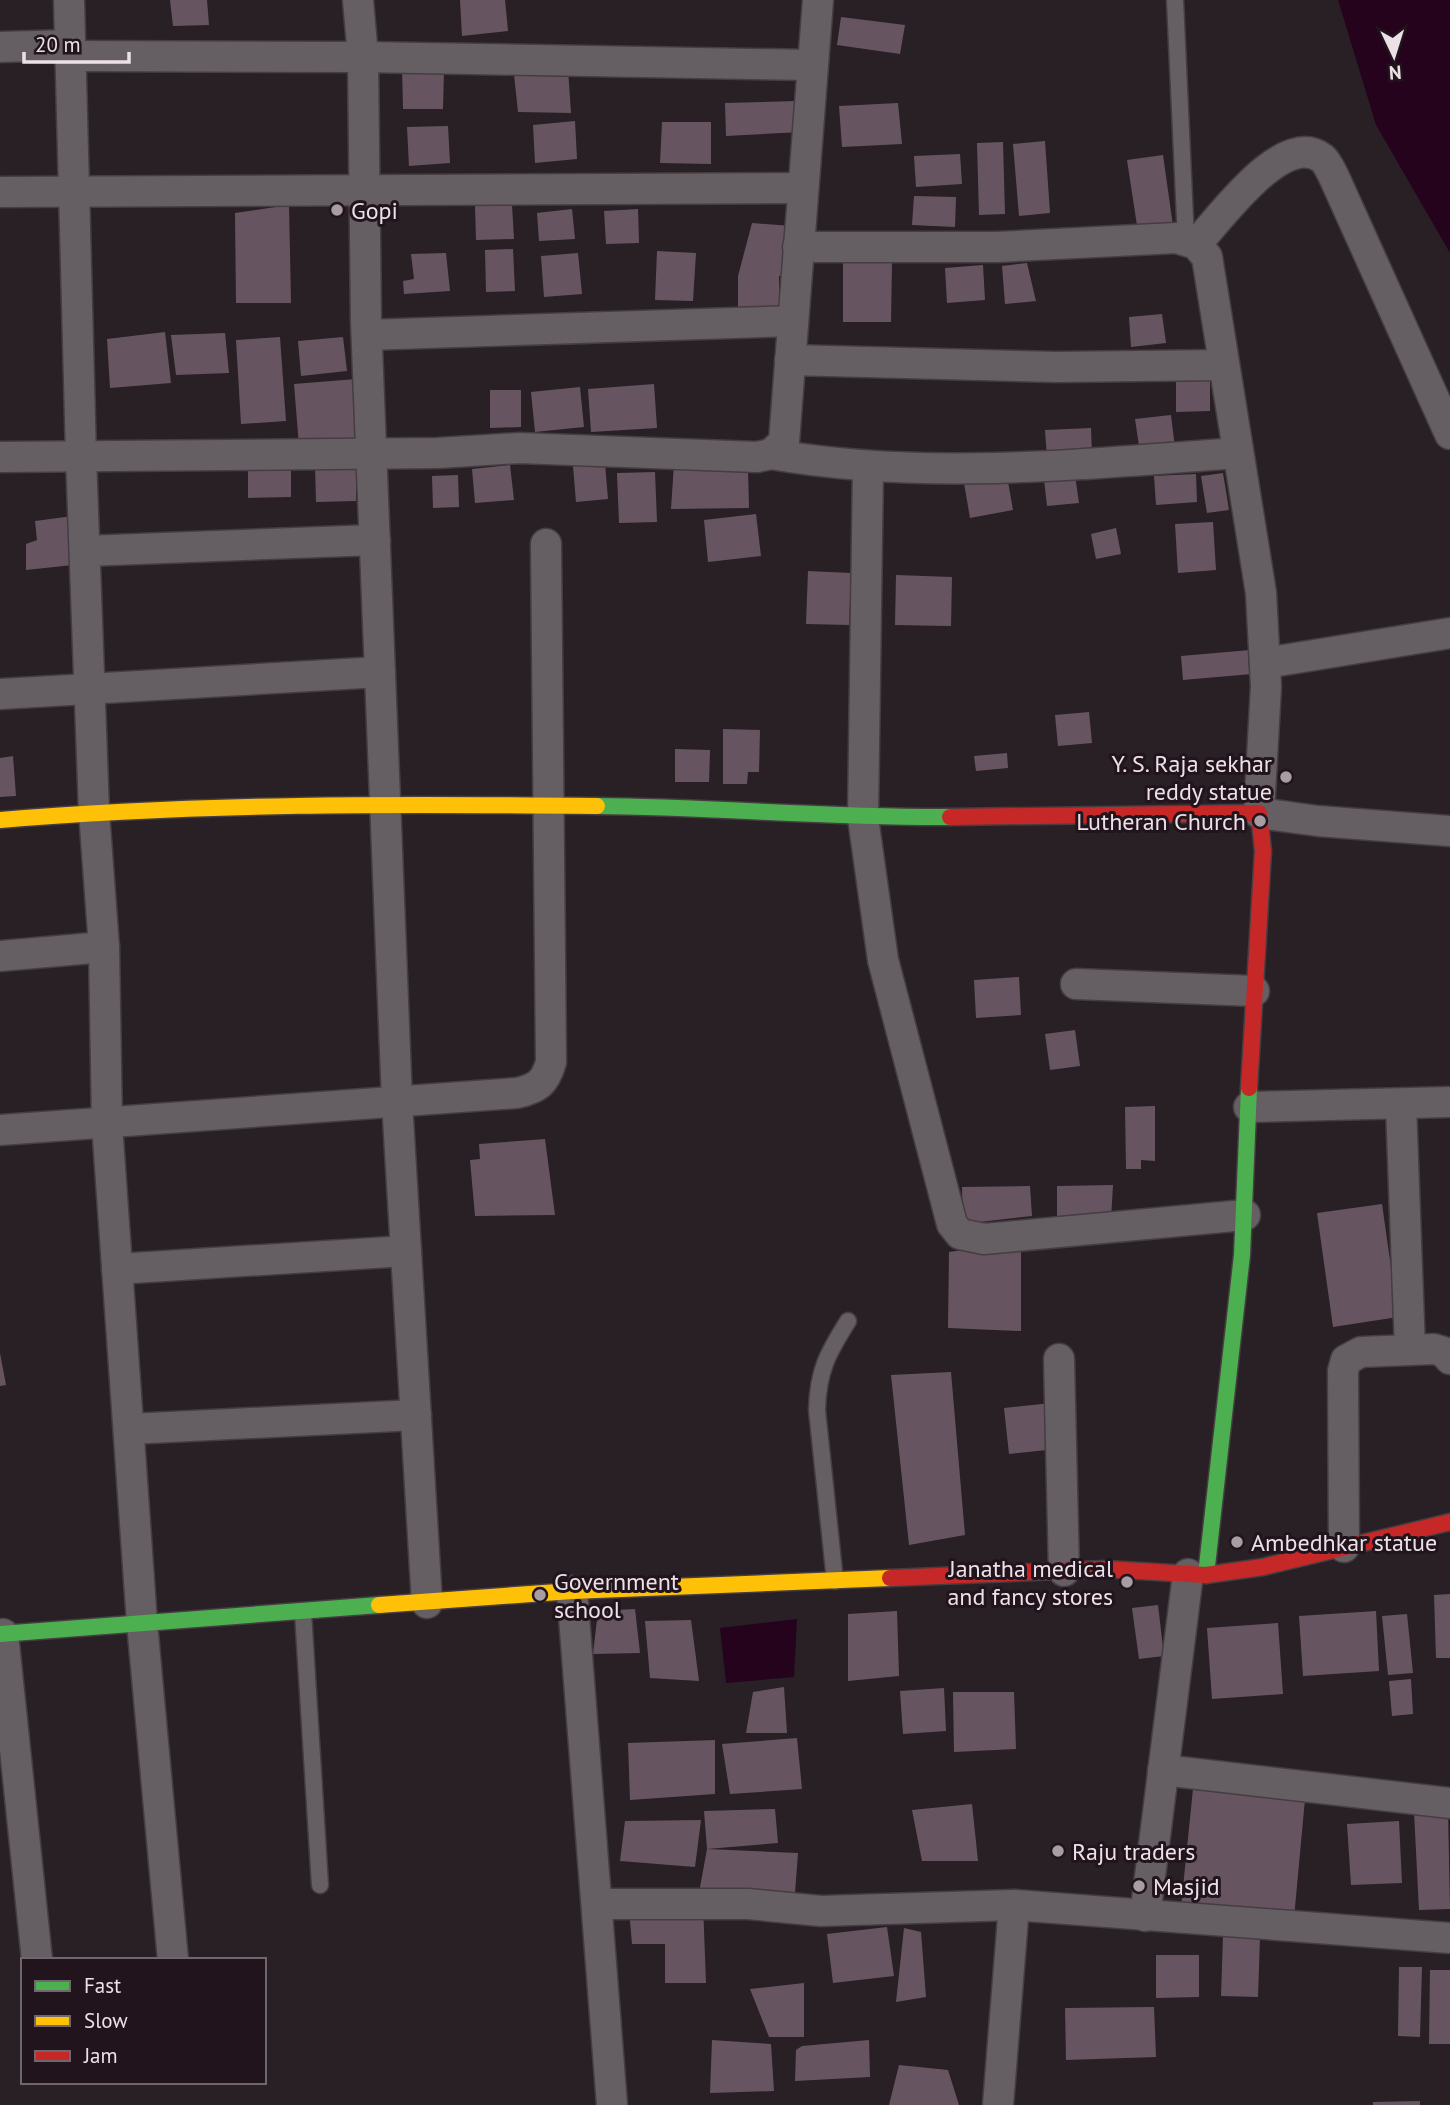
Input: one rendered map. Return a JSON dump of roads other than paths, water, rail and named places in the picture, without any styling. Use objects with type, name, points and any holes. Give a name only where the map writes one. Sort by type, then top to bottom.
[{"type":"street","points":[[69,0],[81,456],[94,812],[104,947],[107,1124],[142,1623],[173,1958]]},
{"type":"street","points":[[358,0],[363,57],[367,334],[397,1101],[427,1603]]},
{"type":"street","points":[[771,454],[784,442],[818,0]]},
{"type":"street","points":[[0,47],[70,51],[811,65]]},
{"type":"street","points":[[1191,242],[1271,163],[1289,154],[1307,152],[1323,159],[1334,177],[1450,434]]},
{"type":"street","points":[[0,192],[74,194],[802,188]]},
{"type":"street","points":[[798,247],[997,247],[1176,238],[1191,242],[1207,257],[1261,593],[1265,663],[1259,813],[1263,851],[1245,1215],[1197,1574],[1163,1770],[1145,1916]]},
{"type":"street","points":[[367,334],[793,321]]},
{"type":"street","points":[[790,360],[1055,367],[1223,365]]},
{"type":"street","points":[[0,457],[372,454],[519,449],[757,457],[771,454],[868,467],[988,470],[1237,453]]},
{"type":"street","points":[[868,467],[863,818],[883,960],[952,1224],[960,1234],[984,1240],[1245,1215]]},
{"type":"street","points":[[85,551],[375,540]]},
{"type":"street","points":[[0,1130],[517,1093],[535,1088],[545,1080],[551,1062],[546,544]]},
{"type":"street","points":[[1265,663],[1450,633]]},
{"type":"street","points":[[0,694],[380,672]]},
{"type":"street","points":[[0,820],[94,812],[386,804],[685,807],[863,818],[1259,813],[1318,821],[1450,831]]},
{"type":"street","points":[[0,956],[104,947]]},
{"type":"street","points":[[1076,984],[1254,991]]},
{"type":"street","points":[[1249,1107],[1450,1102]]},
{"type":"street","points":[[1401,1105],[1410,1350]]},
{"type":"street","points":[[117,1269],[406,1251]]},
{"type":"street","points":[[1344,1547],[1343,1371],[1346,1360],[1361,1352],[1434,1349],[1444,1352],[1450,1359]]},
{"type":"street","points":[[1059,1359],[1064,1571]]},
{"type":"street","points":[[129,1429],[416,1415]]},
{"type":"street","points":[[37,1958],[1,1634],[572,1591],[1106,1569],[1197,1574],[1263,1567],[1450,1522]]},
{"type":"street","points":[[572,1591],[612,2105]]},
{"type":"street","points":[[1163,1770],[1450,1803]]},
{"type":"street","points":[[597,1904],[748,1904],[821,1911],[1014,1905],[1450,1938]]},
{"type":"street","points":[[998,2105],[1014,1905]]},
{"type":"lane","points":[[1175,0],[1191,242]]},
{"type":"lane","points":[[835,1581],[817,1410],[817,1383],[824,1360],[848,1321]]},
{"type":"lane","points":[[303,1611],[320,1885]]},
{"type":"place","name":"Gopi","points":[[337,210]]},
{"type":"place","name":"Y. S. Raja sekhar reddy statue","points":[[1286,777]]},
{"type":"place","name":"Lutheran Church","points":[[1260,821]]},
{"type":"place","name":"Ambedhkar statue","points":[[1237,1542]]},
{"type":"place","name":"Janatha medical and fancy stores","points":[[1127,1582]]},
{"type":"place","name":"Government school","points":[[540,1595]]},
{"type":"place","name":"Raju traders","points":[[1058,1851]]},
{"type":"place","name":"Masjid","points":[[1139,1886]]}]
